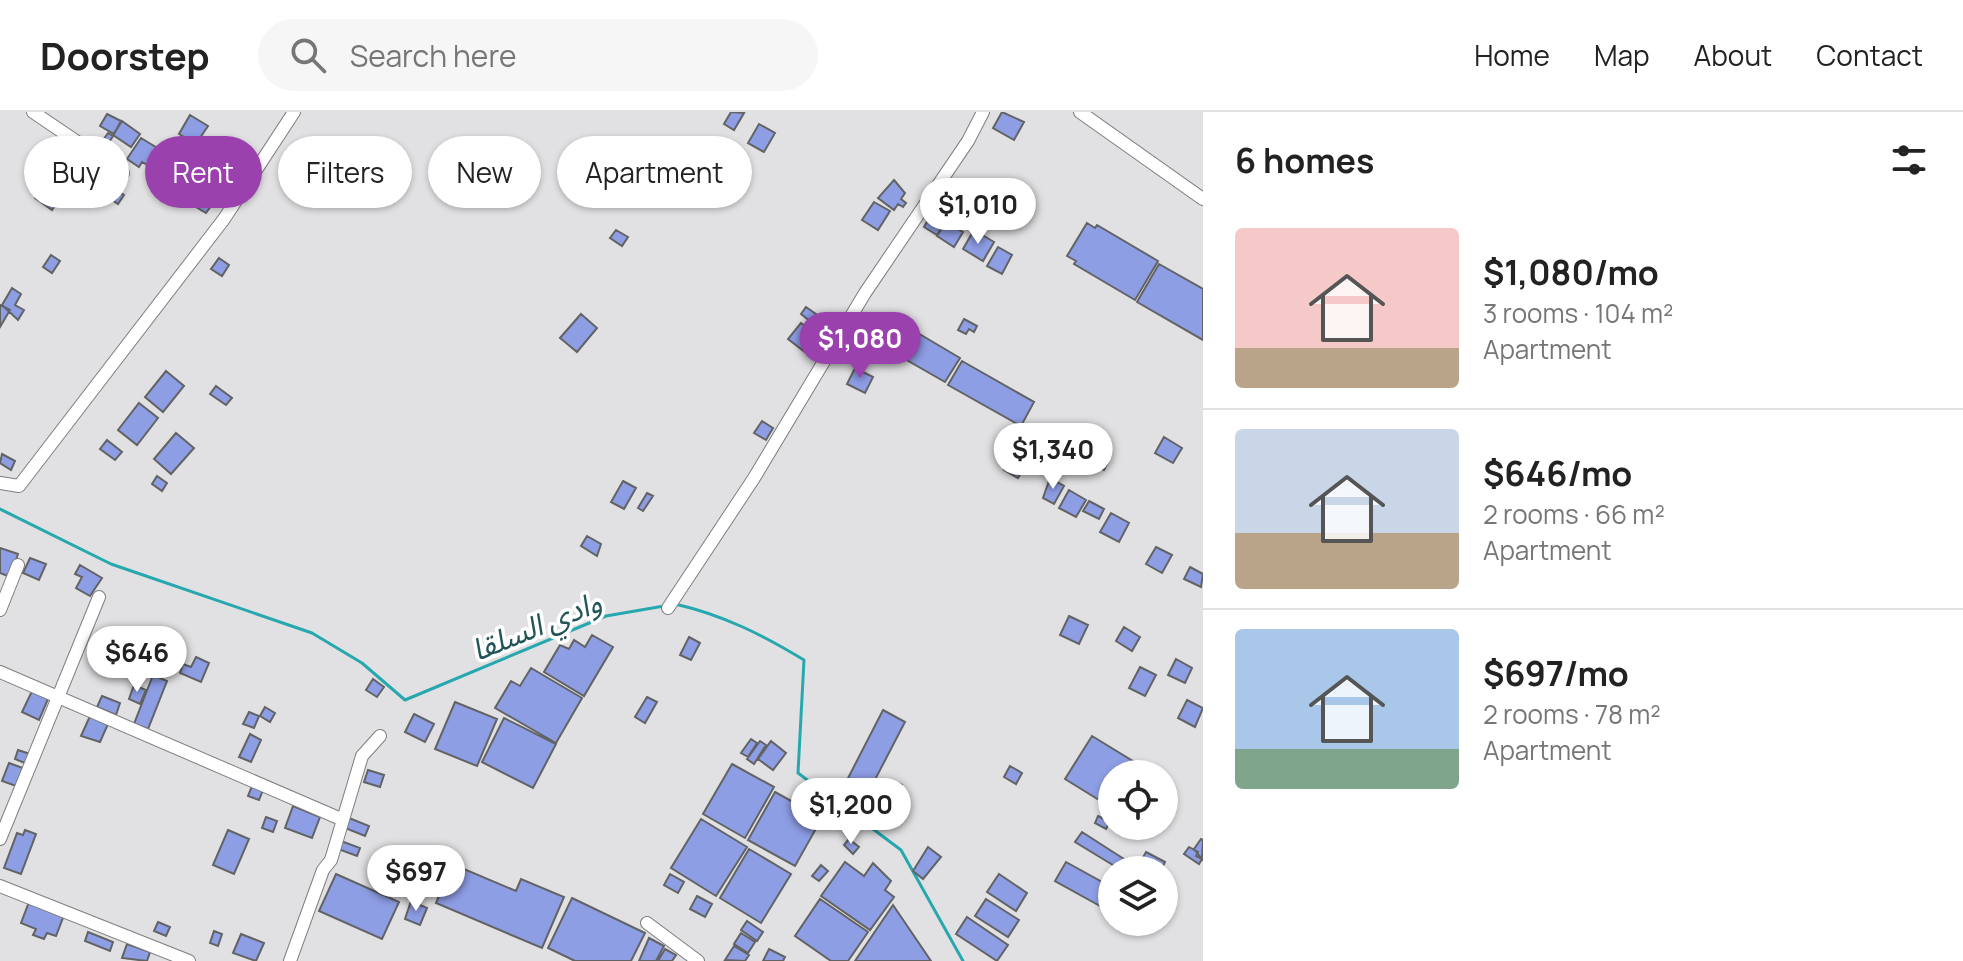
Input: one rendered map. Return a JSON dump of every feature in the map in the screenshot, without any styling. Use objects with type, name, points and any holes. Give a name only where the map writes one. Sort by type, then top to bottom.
[{"type":"street","points":[[33,112],[68,136]]},
{"type":"street","points":[[0,483],[19,486],[224,219],[294,112]]},
{"type":"street","points":[[668,608],[754,478],[813,375],[968,141],[983,112]]},
{"type":"street","points":[[1080,112],[1203,199]]},
{"type":"street","points":[[0,610],[18,565]]},
{"type":"street","points":[[0,839],[99,597]]},
{"type":"street","points":[[0,672],[341,819]]},
{"type":"street","points":[[290,961],[323,870],[331,860],[362,756],[380,736]]},
{"type":"street","points":[[0,886],[189,961]]},
{"type":"street","points":[[647,923],[698,961]]},
{"type":"building","points":[[731,112],[744,113],[734,130],[724,124]]},
{"type":"building","points":[[1002,112],[1024,122],[1014,140],[993,128]]},
{"type":"building","points":[[107,114],[121,121],[114,134],[100,126]]},
{"type":"building","points":[[190,115],[208,126],[201,136],[179,134]]},
{"type":"building","points":[[122,121],[140,134],[131,147],[129,136],[113,135]]},
{"type":"building","points":[[759,124],[775,133],[764,152],[752,145],[752,136]]},
{"type":"building","points":[[141,138],[145,140],[145,164],[142,162],[139,167],[129,160]]},
{"type":"building","points":[[894,180],[905,193],[901,199],[906,203],[903,207],[898,204],[894,210],[878,198]]},
{"type":"building","points":[[874,202],[890,211],[878,230],[862,220]]},
{"type":"building","points":[[934,210],[947,218],[937,235],[924,227]]},
{"type":"building","points":[[946,222],[963,232],[954,247],[937,236]]},
{"type":"building","points":[[1087,223],[1095,228],[1097,225],[1158,261],[1135,300],[1074,264],[1076,261],[1067,256]]},
{"type":"building","points":[[616,230],[628,237],[622,246],[610,238]]},
{"type":"building","points":[[974,230],[994,242],[983,261],[963,249]]},
{"type":"building","points":[[998,247],[1012,255],[1002,274],[987,266]]},
{"type":"building","points":[[51,255],[60,261],[52,273],[43,267]]},
{"type":"building","points":[[219,258],[229,265],[222,276],[211,269]]},
{"type":"building","points":[[1159,264],[1203,289],[1203,340],[1137,302]]},
{"type":"building","points":[[12,288],[21,294],[15,305],[24,310],[18,320],[2,305]]},
{"type":"building","points":[[0,305],[10,310],[0,327]]},
{"type":"building","points":[[806,307],[816,314],[811,322],[801,314]]},
{"type":"building","points":[[581,314],[597,328],[577,352],[560,338]]},
{"type":"building","points":[[964,319],[977,326],[974,332],[969,329],[966,334],[958,330]]},
{"type":"building","points":[[801,323],[818,336],[805,352],[788,339]]},
{"type":"building","points":[[890,325],[905,333],[895,352],[880,343]]},
{"type":"building","points":[[911,329],[960,358],[945,382],[896,354]]},
{"type":"building","points":[[962,361],[1034,402],[1021,426],[948,385]]},
{"type":"building","points":[[855,368],[873,377],[865,393],[847,384]]},
{"type":"building","points":[[166,371],[184,386],[163,412],[145,397]]},
{"type":"building","points":[[216,386],[232,398],[226,405],[210,394]]},
{"type":"building","points":[[139,403],[158,418],[137,445],[118,430]]},
{"type":"building","points":[[762,421],[773,428],[766,440],[754,433]]},
{"type":"building","points":[[176,433],[194,448],[171,474],[154,459]]},
{"type":"building","points":[[1164,437],[1182,448],[1173,463],[1155,453]]},
{"type":"building","points":[[107,440],[122,452],[115,460],[100,449]]},
{"type":"building","points":[[1079,447],[1092,454],[1087,461],[1075,454]]},
{"type":"building","points":[[2,454],[15,461],[11,470],[0,463]]},
{"type":"building","points":[[1013,455],[1026,463],[1018,478],[1004,470]]},
{"type":"building","points":[[1096,456],[1108,462],[1104,470],[1091,464]]},
{"type":"building","points":[[157,476],[167,483],[162,491],[152,484]]},
{"type":"building","points":[[1050,478],[1064,486],[1054,504],[1043,498]]},
{"type":"building","points":[[623,481],[636,488],[624,509],[611,502]]},
{"type":"building","points":[[1069,490],[1086,500],[1076,517],[1059,508]]},
{"type":"building","points":[[647,493],[653,496],[643,511],[638,508]]},
{"type":"building","points":[[1089,501],[1104,509],[1099,519],[1083,511]]},
{"type":"building","points":[[1111,513],[1129,523],[1119,542],[1100,532]]},
{"type":"building","points":[[587,536],[601,544],[597,556],[581,546]]},
{"type":"building","points":[[1156,547],[1172,555],[1162,573],[1146,564]]},
{"type":"building","points":[[0,548],[18,554],[10,577],[0,573]]},
{"type":"building","points":[[30,558],[46,564],[39,580],[23,573]]},
{"type":"building","points":[[80,565],[102,578],[90,596],[76,588],[82,577],[75,574]]},
{"type":"building","points":[[1190,567],[1203,574],[1201,587],[1184,579]]},
{"type":"building","points":[[1069,616],[1088,625],[1079,644],[1060,635]]},
{"type":"building","points":[[1124,627],[1140,637],[1132,651],[1116,641]]},
{"type":"building","points":[[592,635],[613,647],[584,696],[544,672],[560,645],[569,649],[574,640],[585,647]]},
{"type":"building","points":[[689,637],[700,643],[691,660],[680,655]]},
{"type":"building","points":[[196,657],[209,663],[201,682],[180,673],[183,664],[191,667]]},
{"type":"building","points":[[1176,659],[1192,668],[1185,683],[1168,675]]},
{"type":"building","points":[[1140,667],[1156,675],[1145,696],[1129,688]]},
{"type":"building","points":[[531,668],[582,698],[556,743],[495,708],[511,681],[520,686]]},
{"type":"building","points":[[153,675],[167,681],[148,729],[134,724]]},
{"type":"building","points":[[373,679],[384,687],[377,697],[366,690]]},
{"type":"building","points":[[134,685],[146,690],[140,704],[129,699]]},
{"type":"building","points":[[32,691],[48,699],[39,720],[22,712]]},
{"type":"building","points":[[102,696],[120,703],[116,715],[97,707]]},
{"type":"building","points":[[647,697],[657,702],[645,723],[635,717]]},
{"type":"building","points":[[1187,700],[1203,708],[1195,727],[1178,718]]},
{"type":"building","points":[[455,702],[497,719],[477,766],[435,749]]},
{"type":"building","points":[[265,707],[275,713],[270,722],[260,716]]},
{"type":"building","points":[[883,710],[905,722],[867,795],[845,784]]},
{"type":"building","points":[[249,712],[259,716],[254,728],[243,724]]},
{"type":"building","points":[[414,714],[434,724],[425,742],[405,732]]},
{"type":"building","points":[[90,716],[108,724],[100,742],[81,736]]},
{"type":"building","points":[[504,718],[556,744],[533,788],[482,762]]},
{"type":"building","points":[[250,734],[261,740],[251,762],[239,757]]},
{"type":"building","points":[[1092,736],[1131,760],[1098,760],[1098,799],[1065,779]]},
{"type":"building","points":[[751,739],[757,743],[748,757],[741,753]]},
{"type":"building","points":[[760,741],[766,745],[754,764],[747,759]]},
{"type":"building","points":[[771,741],[786,753],[773,770],[758,759]]},
{"type":"building","points":[[18,750],[30,754],[27,764],[15,759]]},
{"type":"building","points":[[9,763],[23,768],[16,786],[2,781]]},
{"type":"building","points":[[732,764],[774,787],[745,838],[703,814]]},
{"type":"building","points":[[1010,766],[1022,773],[1016,784],[1004,777]]},
{"type":"building","points":[[368,770],[384,775],[380,787],[364,782]]},
{"type":"building","points":[[894,781],[902,785],[895,798],[887,794]]},
{"type":"building","points":[[252,786],[263,790],[259,800],[248,796]]},
{"type":"building","points":[[775,792],[822,818],[795,866],[748,840]]},
{"type":"building","points":[[293,806],[320,817],[312,838],[285,828]]},
{"type":"building","points":[[266,817],[277,821],[273,832],[262,828]]},
{"type":"building","points":[[349,818],[369,826],[365,836],[345,828]]},
{"type":"building","points":[[701,819],[747,847],[716,896],[671,868]]},
{"type":"building","points":[[25,830],[36,834],[21,874],[4,868],[17,833],[23,835]]},
{"type":"building","points":[[228,830],[249,839],[234,874],[213,865]]},
{"type":"building","points":[[1082,832],[1119,856],[1098,856],[1075,842]]},
{"type":"building","points":[[849,839],[859,847],[853,854],[844,845]]},
{"type":"building","points":[[1203,840],[1202,859],[1194,849]]},
{"type":"building","points":[[341,841],[360,848],[357,856],[338,849]]},
{"type":"building","points":[[928,847],[941,857],[923,879],[913,871]]},
{"type":"building","points":[[1189,847],[1198,852],[1196,856],[1202,859],[1199,864],[1184,854]]},
{"type":"building","points":[[749,849],[791,874],[761,923],[720,898]]},
{"type":"building","points":[[845,862],[864,876],[873,863],[891,881],[885,890],[894,897],[870,930],[821,896]]},
{"type":"building","points":[[1066,862],[1098,880],[1098,905],[1055,881]]},
{"type":"building","points":[[452,864],[516,891],[521,879],[564,897],[542,948],[436,903]]},
{"type":"building","points":[[821,865],[828,871],[819,881],[812,876]]},
{"type":"building","points":[[336,874],[399,902],[382,939],[319,911]]},
{"type":"building","points":[[670,874],[684,882],[678,893],[664,885]]},
{"type":"building","points":[[999,874],[1027,893],[1016,911],[987,892]]},
{"type":"building","points":[[697,896],[712,904],[705,917],[690,909]]},
{"type":"building","points":[[572,898],[645,933],[631,961],[575,961],[548,948]]},
{"type":"building","points":[[820,899],[868,932],[848,961],[831,961],[795,936]]},
{"type":"building","points":[[986,899],[1019,920],[1008,937],[975,916]]},
{"type":"building","points":[[411,901],[427,908],[420,925],[405,919]]},
{"type":"building","points":[[29,902],[64,915],[56,936],[47,933],[44,939],[33,935],[36,929],[21,923]]},
{"type":"building","points":[[893,905],[931,961],[855,961]]},
{"type":"building","points":[[967,917],[1008,945],[997,961],[956,934]]},
{"type":"building","points":[[747,921],[763,932],[757,941],[741,930]]},
{"type":"building","points":[[158,922],[170,927],[166,936],[154,931]]},
{"type":"building","points":[[214,931],[222,934],[218,946],[210,943]]},
{"type":"building","points":[[88,932],[113,942],[110,951],[85,941]]},
{"type":"building","points":[[741,933],[755,942],[748,953],[734,944]]},
{"type":"building","points":[[241,934],[264,943],[256,961],[233,953]]},
{"type":"building","points":[[649,938],[664,946],[656,961],[639,961]]},
{"type":"building","points":[[127,944],[150,952],[147,961],[122,958]]},
{"type":"building","points":[[734,946],[749,955],[745,961],[725,960]]},
{"type":"building","points":[[665,949],[676,955],[672,961],[658,961]]},
{"type":"building","points":[[769,949],[785,957],[783,961],[763,961]]},
{"type":"waterway","name":"وادي السلقا","points":[[0,509],[111,564],[312,633],[362,663],[405,700],[606,616],[664,606]]},
{"type":"waterway","name":"وادي السلقا","points":[[675,604],[742,627],[804,660],[798,773],[901,850],[963,961]]}]
